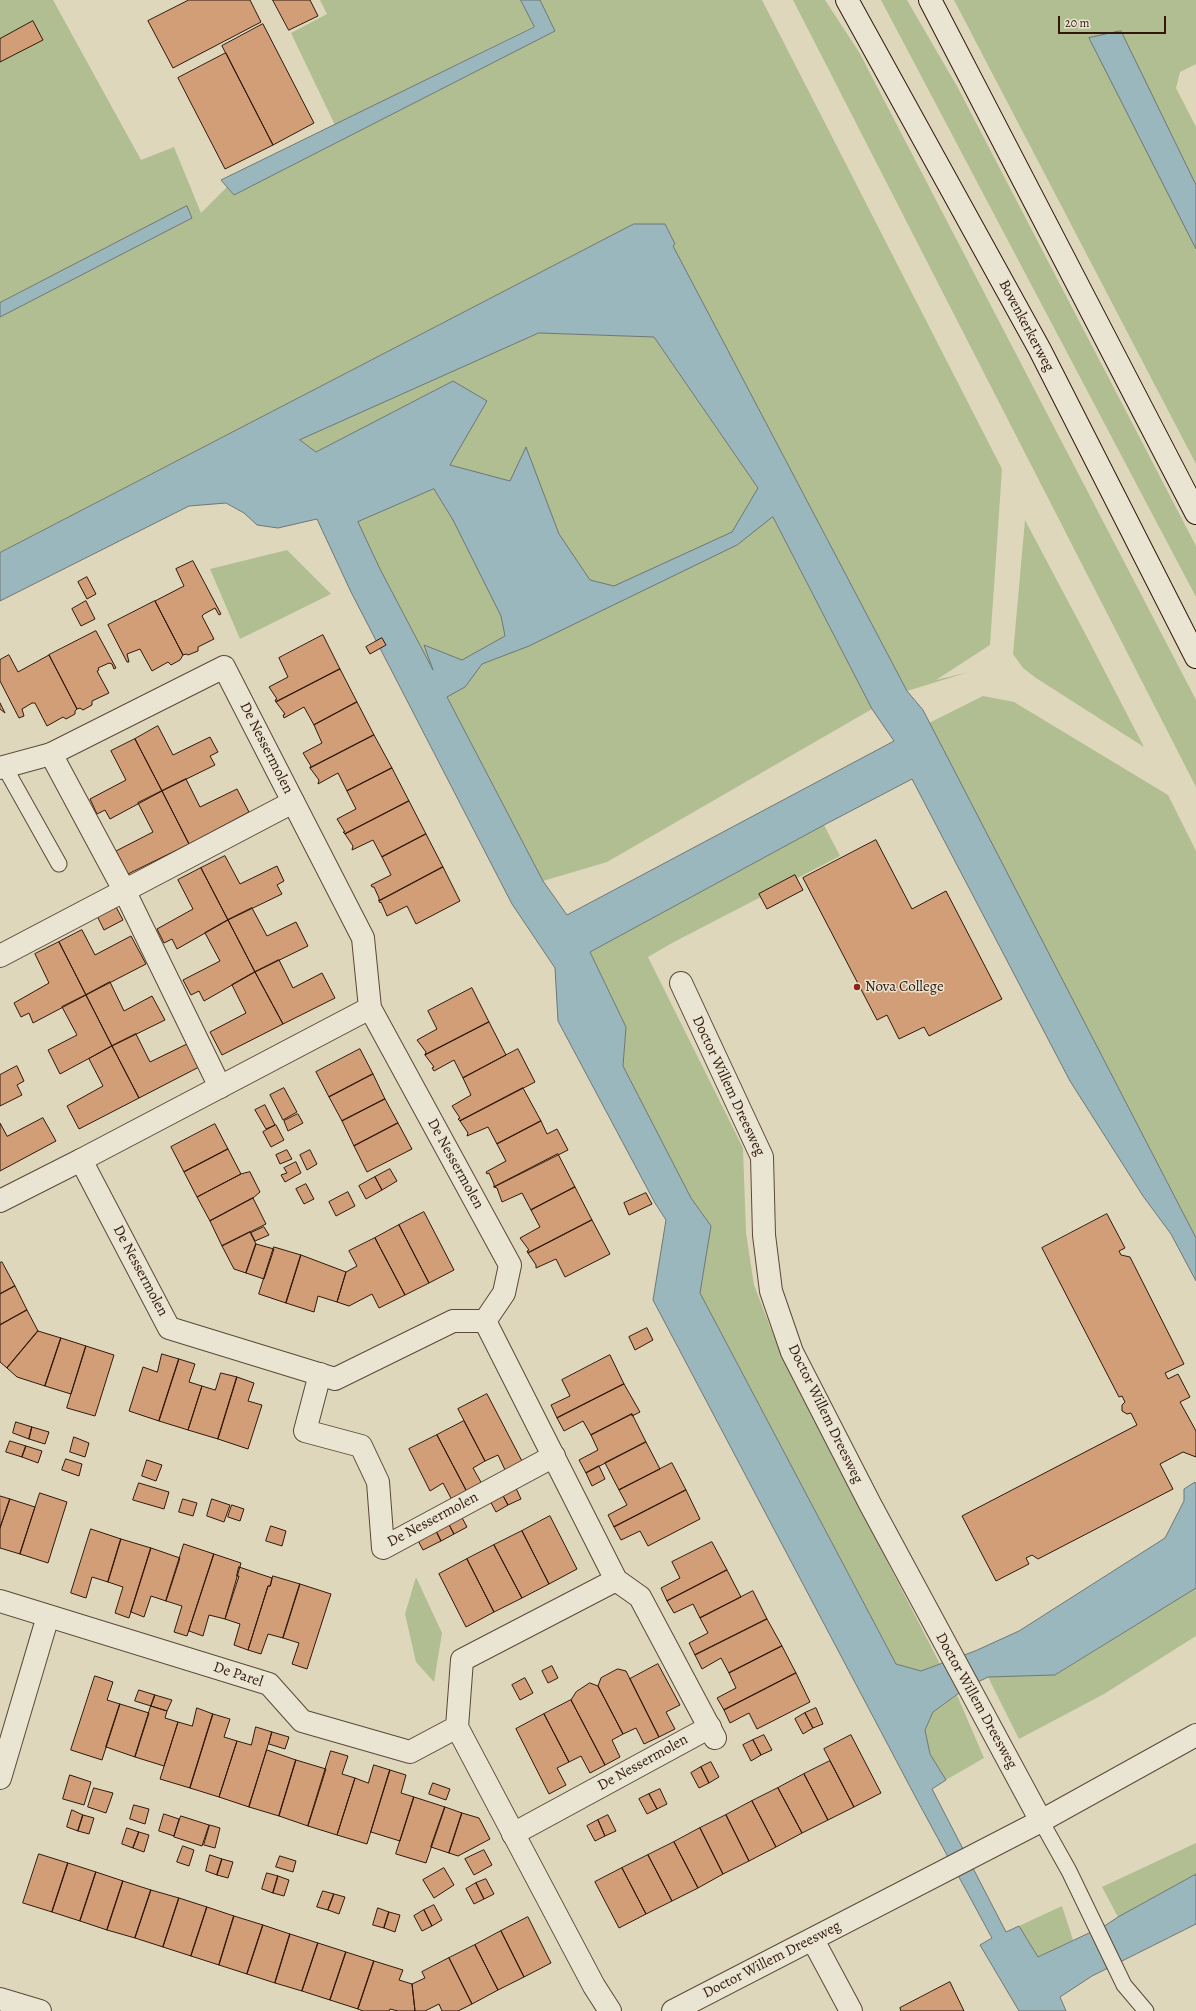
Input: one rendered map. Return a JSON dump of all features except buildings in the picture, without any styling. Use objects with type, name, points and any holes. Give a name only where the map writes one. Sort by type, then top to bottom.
[{"type":"street","name":"Bovenkerkerweg","points":[[847,0],[1040,350],[1196,657]]},
{"type":"street","points":[[930,0],[1196,513]]},
{"type":"street","name":"De Nessermolen","points":[[2,767],[51,754],[224,668],[363,938],[370,1008],[510,1265],[504,1294],[485,1321]]},
{"type":"street","points":[[51,754],[124,890],[220,1087]]},
{"type":"street","points":[[0,956],[293,802]]},
{"type":"street","name":"Doctor Willem Dreesweg","points":[[681,983],[762,1158],[764,1235],[771,1291],[792,1352],[870,1504],[1041,1821]]},
{"type":"street","points":[[0,1201],[370,1008]]},
{"type":"street","name":"De Nessermolen","points":[[81,1160],[169,1328],[336,1379],[453,1321],[485,1321]]},
{"type":"street","name":"De Nessermolen","points":[[485,1321],[616,1580],[640,1597],[712,1733],[513,1834]]},
{"type":"street","name":"De Nessermolen","points":[[320,1374],[305,1431],[361,1446],[378,1482],[383,1548],[554,1456]]},
{"type":"street","points":[[610,2011],[594,1986],[457,1727],[462,1660],[616,1580]]},
{"type":"street","name":"De Parel","points":[[0,1601],[269,1684],[302,1721],[410,1752],[457,1727]]},
{"type":"street","points":[[0,1778],[48,1616]]},
{"type":"street","name":"Doctor Willem Dreesweg","points":[[673,2011],[1041,1821],[1196,1735]]},
{"type":"street","points":[[813,1940],[851,2011]]},
{"type":"street","points":[[0,1999],[40,2011]]},
{"type":"lane","name":"De Nessermolen","points":[[2,767],[59,864]]},
{"type":"lane","points":[[1041,1821],[1069,1871],[1124,1985],[1146,2011]]},
{"type":"green space","points":[[0,0],[53,0],[141,160],[174,147],[201,213],[227,187],[234,195],[555,31],[540,0],[762,0],[1002,469],[990,645],[936,680],[969,672],[907,691],[672,245],[675,244],[665,224],[634,224],[0,553],[0,317],[192,218],[187,207],[0,303]]},
{"type":"green space","points":[[320,0],[521,0],[534,26],[335,125],[291,33],[327,14]]},
{"type":"green space","points":[[793,0],[825,0],[859,52],[1196,700],[1196,787]]},
{"type":"green space","points":[[881,0],[907,0],[958,88],[1196,546],[1196,597]]},
{"type":"green space","points":[[954,0],[1196,0],[1196,64],[1180,72],[1176,88],[1196,127],[1196,464]]},
{"type":"green space","points":[[539,333],[654,337],[758,488],[872,709],[607,862],[543,881],[357,522],[434,489],[453,381],[316,452],[299,439]]},
{"type":"green space","points":[[1025,520],[1144,747],[1036,678],[1023,668],[1013,654]]},
{"type":"green space","points":[[287,550],[331,594],[240,639],[210,569]]},
{"type":"green space","points":[[983,696],[1014,702],[1168,795],[1196,851],[1196,1238],[929,723]]},
{"type":"green space","points":[[824,825],[840,856],[672,943],[648,957],[743,1148],[746,1233],[754,1285],[781,1355],[940,1664],[921,1671],[896,1664],[700,1293],[711,1226],[691,1198],[623,1066],[626,1027],[590,952]]},
{"type":"green space","points":[[416,1577],[442,1633],[434,1682],[416,1662],[405,1614]]},
{"type":"green space","points":[[1196,1588],[1196,1636],[1104,1694],[1019,1739],[988,1677],[1056,1675]]},
{"type":"green space","points":[[957,1695],[984,1758],[946,1780],[930,1754],[925,1730],[933,1712]]},
{"type":"green space","points":[[1196,1843],[1196,1874],[1118,1917],[1102,1887]]},
{"type":"green space","points":[[1062,1906],[1073,1940],[1038,1957],[1019,1926]]},
{"type":"water","points":[[521,0],[540,0],[555,31],[234,195],[221,180],[534,27]]},
{"type":"water","points":[[1121,31],[1196,185],[1196,249],[1089,38]]},
{"type":"water","points":[[187,206],[192,218],[0,317],[0,303]]},
{"type":"water","points":[[634,224],[665,224],[675,244],[673,246],[907,691],[923,710],[1196,1238],[1196,1281],[1171,1234],[1143,1196],[1070,1081],[912,779],[590,952],[626,1027],[623,1066],[691,1198],[711,1226],[700,1293],[896,1664],[921,1671],[975,1651],[1019,1631],[1165,1538],[1184,1501],[1184,1489],[1195,1482],[1196,1588],[1055,1675],[988,1677],[966,1688],[933,1712],[925,1730],[930,1754],[946,1780],[932,1789],[1006,1932],[1019,1926],[1038,1957],[1106,1925],[1196,1874],[1196,1924],[1092,1976],[1060,1997],[1066,2011],[1019,2011],[980,1945],[992,1938],[916,1798],[653,1300],[666,1220],[655,1203],[558,1021],[555,968],[512,904],[351,592],[317,519],[278,528],[257,525],[244,513],[226,503],[189,506],[0,601],[0,553]],"holes":[[[539,333],[654,337],[758,488],[732,532],[614,586],[590,580],[559,534],[526,447],[510,481],[450,465],[487,401],[453,381],[316,452],[300,440]],[[434,489],[453,520],[501,616],[505,636],[462,660],[424,645],[433,670],[380,569],[358,522]],[[773,517],[872,709],[894,741],[567,915],[543,881],[447,697],[465,687],[482,664],[529,646],[737,545]]]},
{"type":"place","name":"Nova College","points":[[857,987]]}]
